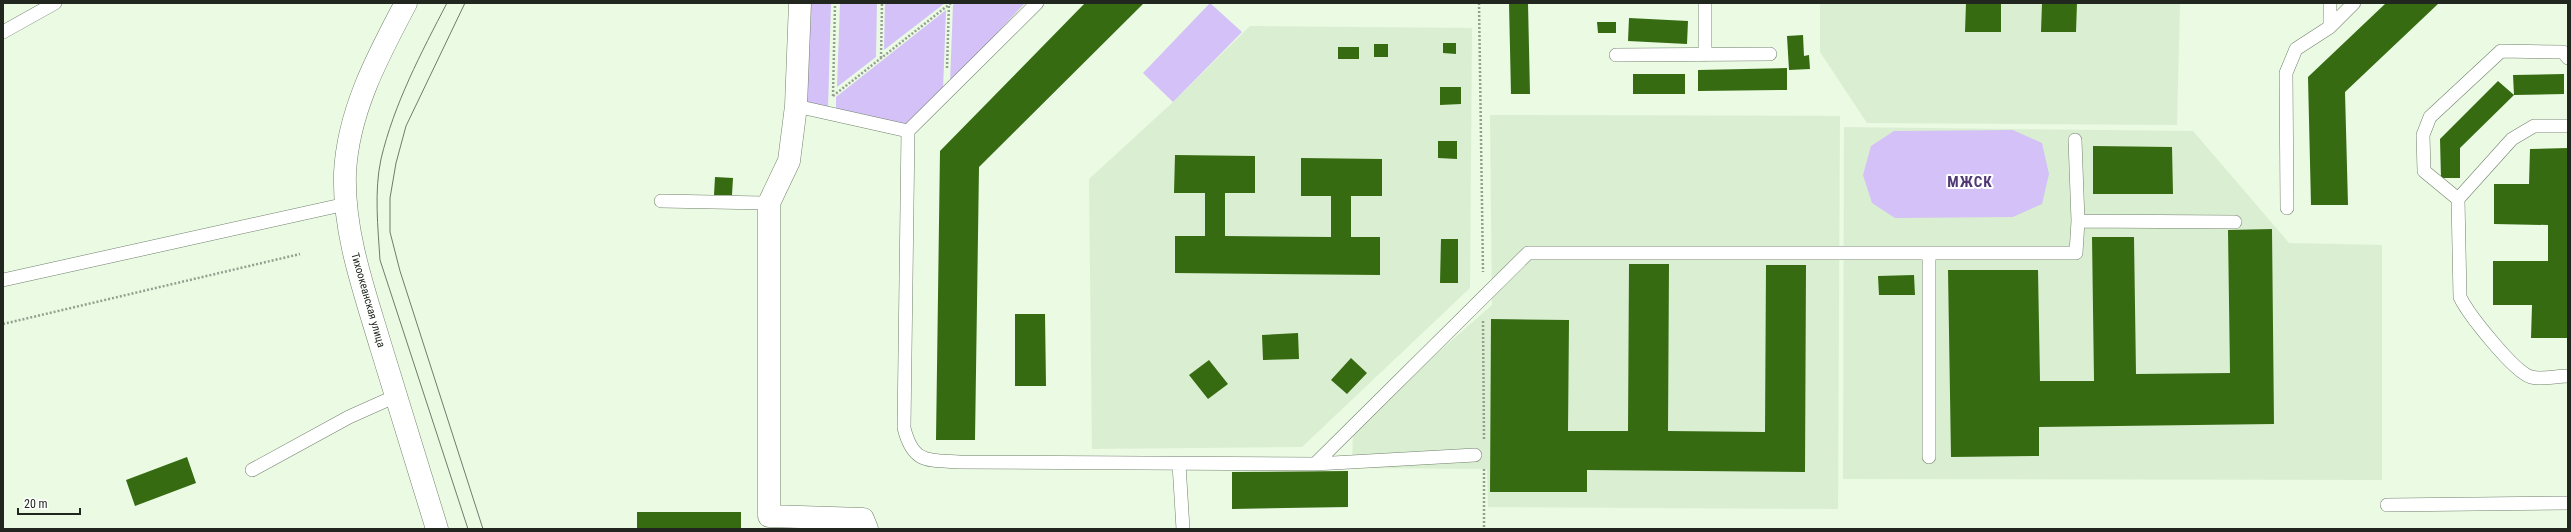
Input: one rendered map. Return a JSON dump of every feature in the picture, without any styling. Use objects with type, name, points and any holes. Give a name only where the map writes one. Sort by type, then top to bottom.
[{"type":"street","name":"Тихоокеанская улица","points":[[406,3],[366,83],[352,129],[345,172],[346,204],[356,263],[437,529]]},
{"type":"street","points":[[800,3],[796,106],[789,161],[770,203],[769,523],[863,519],[867,529]]},
{"type":"lane","points":[[3,32],[55,3]]},
{"type":"lane","points":[[1037,3],[946,90],[908,130],[904,428],[909,446],[920,457],[939,461],[1315,464],[1480,460]]},
{"type":"lane","points":[[1705,3],[1705,54]]},
{"type":"lane","points":[[2330,3],[2330,27]]},
{"type":"lane","points":[[2287,208],[2286,73],[2296,49],[2330,27],[2354,3]]},
{"type":"lane","points":[[2458,199],[2424,171],[2423,135],[2430,117],[2501,51],[2563,52],[2568,58]]},
{"type":"lane","points":[[1616,54],[1770,54]]},
{"type":"lane","points":[[796,106],[908,130]]},
{"type":"lane","points":[[2568,126],[2534,126],[2512,138],[2458,199],[2460,298],[2466,311],[2516,368],[2531,377],[2568,376]]},
{"type":"lane","points":[[1315,464],[1528,253],[2076,253],[2078,221],[2075,140]]},
{"type":"lane","points":[[661,201],[770,203]]},
{"type":"lane","points":[[3,280],[346,204]]},
{"type":"lane","points":[[2078,221],[2235,222]]},
{"type":"lane","points":[[1929,253],[1929,457]]},
{"type":"lane","points":[[252,470],[349,417],[396,396]]},
{"type":"lane","points":[[1179,464],[1183,529]]},
{"type":"lane","points":[[2387,505],[2568,503]]},
{"type":"path","points":[[835,3],[833,96],[950,3]]},
{"type":"path","points":[[881,58],[882,3]]},
{"type":"path","points":[[946,90],[950,3]]},
{"type":"path","points":[[1479,3],[1484,441]]},
{"type":"path","points":[[3,324],[300,254]]},
{"type":"path","points":[[1480,460],[1484,529]]},
{"type":"shaded area","points":[[804,3],[831,3],[828,109],[801,103]]},
{"type":"shaded area","points":[[840,3],[877,3],[876,57],[837,87]]},
{"type":"shaded area","points":[[885,3],[945,3],[884,50]]},
{"type":"shaded area","points":[[955,3],[1025,3],[950,83],[953,5]]},
{"type":"shaded area","points":[[1210,3],[1242,32],[1173,102],[1143,73]]},
{"type":"shaded area","points":[[1820,3],[2180,3],[2177,125],[1867,123],[1820,52]]},
{"type":"shaded area","points":[[946,10],[943,90],[906,127],[836,112],[836,97]]},
{"type":"shaded area","points":[[1250,26],[1472,28],[1470,288],[1302,447],[1092,449],[1089,179],[1173,102]]},
{"type":"shaded area","points":[[1490,115],[1840,116],[1838,509],[1488,507],[1487,469],[1352,468],[1353,427],[1492,305]]},
{"type":"shaded area","points":[[1844,127],[2193,131],[2289,243],[2382,245],[2382,480],[1843,479]]},
{"type":"shaded area","points":[[2013,130],[2042,143],[2049,174],[2042,204],[2013,217],[1895,218],[1872,203],[1863,175],[1871,146],[1894,131]]},
{"type":"building","points":[[1085,3],[1144,3],[979,167],[975,440],[936,440],[940,151]]},
{"type":"building","points":[[1509,3],[1528,3],[1530,94],[1511,94]]},
{"type":"building","points":[[1966,3],[2001,3],[2001,32],[1965,32]]},
{"type":"building","points":[[2042,3],[2077,3],[2076,32],[2041,32]]},
{"type":"building","points":[[2386,3],[2439,3],[2345,92],[2348,205],[2311,205],[2308,77]]},
{"type":"building","points":[[1629,18],[1688,21],[1687,44],[1628,41]]},
{"type":"building","points":[[1597,22],[1616,22],[1616,33],[1598,33]]},
{"type":"building","points":[[1803,35],[1804,56],[1809,55],[1810,69],[1789,70],[1787,36]]},
{"type":"building","points":[[1443,43],[1456,43],[1456,54],[1443,53]]},
{"type":"building","points":[[1374,44],[1388,44],[1388,57],[1374,57]]},
{"type":"building","points":[[1338,47],[1359,47],[1359,59],[1338,59]]},
{"type":"building","points":[[1787,68],[1787,90],[1698,91],[1698,70]]},
{"type":"building","points":[[1633,74],[1685,74],[1685,94],[1633,94]]},
{"type":"building","points":[[2564,74],[2564,94],[2514,95],[2513,75]]},
{"type":"building","points":[[2498,81],[2514,95],[2460,148],[2460,178],[2441,178],[2440,139]]},
{"type":"building","points":[[1440,87],[1461,87],[1461,104],[1440,105]]},
{"type":"building","points":[[1438,141],[1457,141],[1457,159],[1438,158]]},
{"type":"building","points":[[2093,146],[2172,147],[2173,194],[2093,194]]},
{"type":"building","points":[[2568,148],[2568,338],[2531,338],[2532,305],[2493,305],[2493,261],[2548,261],[2548,225],[2494,224],[2494,184],[2529,184],[2530,149]]},
{"type":"building","points":[[1175,155],[1255,156],[1255,193],[1225,193],[1225,236],[1331,237],[1331,196],[1301,196],[1301,158],[1382,159],[1382,196],[1351,196],[1351,237],[1380,237],[1380,275],[1175,273],[1175,236],[1205,236],[1205,193],[1174,193]]},
{"type":"building","points":[[715,177],[733,178],[732,195],[714,195]]},
{"type":"building","points":[[2272,229],[2274,424],[2039,427],[2039,456],[1951,457],[1948,270],[2038,270],[2040,381],[2094,381],[2092,237],[2134,237],[2136,374],[2230,373],[2228,230]]},
{"type":"building","points":[[1441,239],[1458,239],[1458,283],[1440,283]]},
{"type":"building","points":[[1629,264],[1669,264],[1668,431],[1765,432],[1766,265],[1806,265],[1805,472],[1587,470],[1587,492],[1490,492],[1491,319],[1569,320],[1568,431],[1628,431]]},
{"type":"building","points":[[1914,275],[1915,295],[1879,295],[1878,276]]},
{"type":"building","points":[[1015,314],[1045,314],[1046,386],[1015,386]]},
{"type":"building","points":[[1298,333],[1299,359],[1263,360],[1262,335]]},
{"type":"building","points":[[1351,358],[1367,373],[1347,394],[1331,380]]},
{"type":"building","points":[[1209,360],[1228,384],[1208,399],[1189,375]]},
{"type":"building","points":[[187,457],[196,483],[135,506],[126,480]]},
{"type":"building","points":[[1348,471],[1348,507],[1232,509],[1232,472]]},
{"type":"building","points":[[637,512],[741,512],[741,529],[637,529]]},
{"type":"tram line","points":[[447,3],[409,79],[393,118],[381,159],[377,197],[380,260],[468,529]]},
{"type":"tram line","points":[[465,3],[406,126],[396,163],[390,198],[390,232],[400,271],[483,529]]},
{"type":"district","name":"МЖСК","points":[[1970,182]]}]
